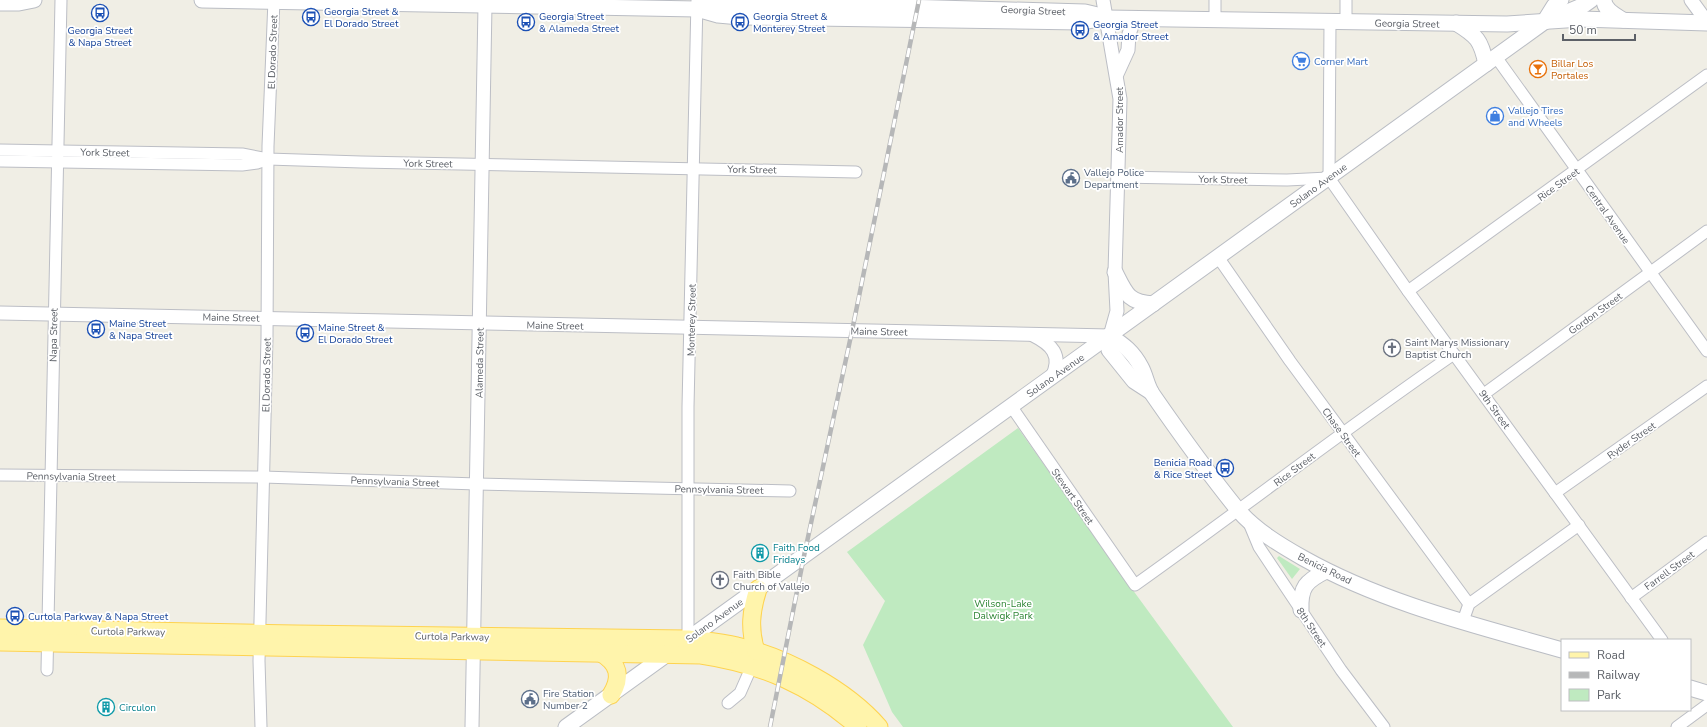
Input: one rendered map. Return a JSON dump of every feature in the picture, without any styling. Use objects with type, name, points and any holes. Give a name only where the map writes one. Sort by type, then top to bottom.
[{"type":"main road","points":[[0,3],[19,3],[34,0]]},
{"type":"main road","name":"Georgia Street","points":[[202,0],[697,5],[718,15],[740,17],[1080,22],[1106,18],[1134,18],[1511,24],[1581,19],[1707,23]]},
{"type":"main road","name":"Solano Avenue","points":[[1544,22],[1554,6],[1561,0]]},
{"type":"main road","name":"Solano Avenue","points":[[572,726],[668,653],[1544,22],[1591,0]]},
{"type":"main road","points":[[1604,0],[1604,4],[1608,10],[1623,20]]},
{"type":"main road","points":[[1456,23],[1471,32],[1482,45],[1491,60]]},
{"type":"main road","points":[[1115,272],[1124,289],[1132,299],[1141,303],[1154,304]]},
{"type":"main road","name":"Benicia Road","points":[[1110,336],[1128,348],[1141,368],[1151,392],[1191,450],[1239,511],[1249,522],[1283,547],[1326,571],[1403,603],[1561,650]]},
{"type":"main road","points":[[1301,610],[1300,596],[1304,587],[1312,578],[1326,571]]},
{"type":"main road","points":[[755,658],[751,622],[752,608],[758,589]]},
{"type":"main road","name":"Curtola Parkway","points":[[0,628],[48,636]]},
{"type":"main road","name":"Curtola Parkway","points":[[0,642],[48,636],[474,644],[688,639],[718,642],[755,658],[781,676],[814,694],[858,727]]},
{"type":"main road","name":"Curtola Parkway","points":[[474,644],[601,653],[668,653],[721,658],[755,658],[784,662],[820,680],[849,699],[879,727]]},
{"type":"main road","points":[[601,653],[610,659],[618,673],[617,686],[611,695]]},
{"type":"main road","points":[[1691,688],[1707,693]]},
{"type":"street","name":"Napa Street","points":[[47,670],[61,0]]},
{"type":"street","name":"Amador Street","points":[[1103,0],[1117,74],[1120,99],[1115,272],[1116,311],[1110,336]]},
{"type":"street","points":[[1215,0],[1215,19]]},
{"type":"street","points":[[1346,0],[1346,22]]},
{"type":"street","points":[[1691,0],[1707,23]]},
{"type":"street","name":"El Dorado Street","points":[[260,727],[260,640],[268,159],[274,1]]},
{"type":"street","name":"Alameda Street","points":[[472,727],[485,3]]},
{"type":"street","name":"Monterey Street","points":[[688,639],[688,407],[697,5]]},
{"type":"street","points":[[1117,74],[1128,50],[1129,34],[1134,18]]},
{"type":"street","points":[[1329,178],[1330,21]]},
{"type":"street","name":"Central Avenue","points":[[1491,60],[1577,170],[1707,351]]},
{"type":"street","name":"Rice Street","points":[[1408,292],[1707,75]]},
{"type":"street","name":"York Street","points":[[0,150],[58,156],[242,154],[268,159],[482,165],[856,172]]},
{"type":"street","points":[[0,160],[58,156]]},
{"type":"street","name":"York Street","points":[[1118,178],[1286,180],[1329,178]]},
{"type":"street","name":"9th Street","points":[[1329,178],[1408,292],[1484,394],[1661,639]]},
{"type":"street","name":"Gordon Street","points":[[1484,394],[1707,232]]},
{"type":"street","name":"Chase Street","points":[[1218,257],[1342,433],[1469,604]]},
{"type":"street","name":"Maine Street","points":[[0,313],[1110,336]]},
{"type":"street","points":[[1032,334],[1045,341],[1053,350],[1055,368],[1052,377]]},
{"type":"street","name":"Rice Street","points":[[1135,585],[1239,511],[1342,433],[1454,354]]},
{"type":"street","name":"Ryder Street","points":[[1555,493],[1707,386]]},
{"type":"street","name":"Stewart Street","points":[[1011,406],[1135,585]]},
{"type":"street","name":"Pennsylvania Street","points":[[0,475],[263,477],[477,484],[790,491]]},
{"type":"street","name":"8th Street","points":[[1249,522],[1259,547],[1341,670],[1384,727]]},
{"type":"street","points":[[1464,621],[1469,604],[1579,525]]},
{"type":"street","name":"Farrell Street","points":[[1631,598],[1707,542]]},
{"type":"street","points":[[728,703],[740,693],[755,658]]},
{"type":"street","points":[[1677,727],[1707,705]]},
{"type":"green space","name":"Wilson-Lake Dalwigk Park","points":[[1018,428],[1135,593],[1233,727],[903,727],[892,712],[863,645],[885,601],[847,552]]},
{"type":"green space","points":[[1279,556],[1300,569],[1292,579],[1277,558]]},
{"type":"railway","points":[[770,727],[919,0]]},
{"type":"place","name":"Georgia Street & Napa Street","points":[[100,13]]},
{"type":"place","name":"Georgia Street & El Dorado Street","points":[[311,17]]},
{"type":"place","name":"Georgia Street & Alameda Street","points":[[526,22]]},
{"type":"place","name":"Georgia Street & Monterey Street","points":[[740,22]]},
{"type":"place","name":"Georgia Street & Amador Street","points":[[1080,30]]},
{"type":"place","name":"Corner Mart","points":[[1301,61]]},
{"type":"place","name":"Billar Los Portales","points":[[1538,69]]},
{"type":"place","name":"Vallejo Tires and Wheels","points":[[1495,116]]},
{"type":"place","name":"Vallejo Police Department","points":[[1071,178]]},
{"type":"place","name":"Maine Street & Napa Street","points":[[96,329]]},
{"type":"place","name":"Maine Street & El Dorado Street","points":[[305,333]]},
{"type":"place","name":"Saint Marys Missionary Baptist Church","points":[[1392,348]]},
{"type":"place","name":"Benicia Road & Rice Street","points":[[1225,468]]},
{"type":"place","name":"Faith Food Fridays","points":[[760,553]]},
{"type":"place","name":"Faith Bible Church of Vallejo","points":[[720,580]]},
{"type":"place","name":"Curtola Parkway & Napa Street","points":[[15,616]]},
{"type":"place","name":"Fire Station Number 2","points":[[530,699]]},
{"type":"place","name":"Circulon","points":[[106,707]]}]
